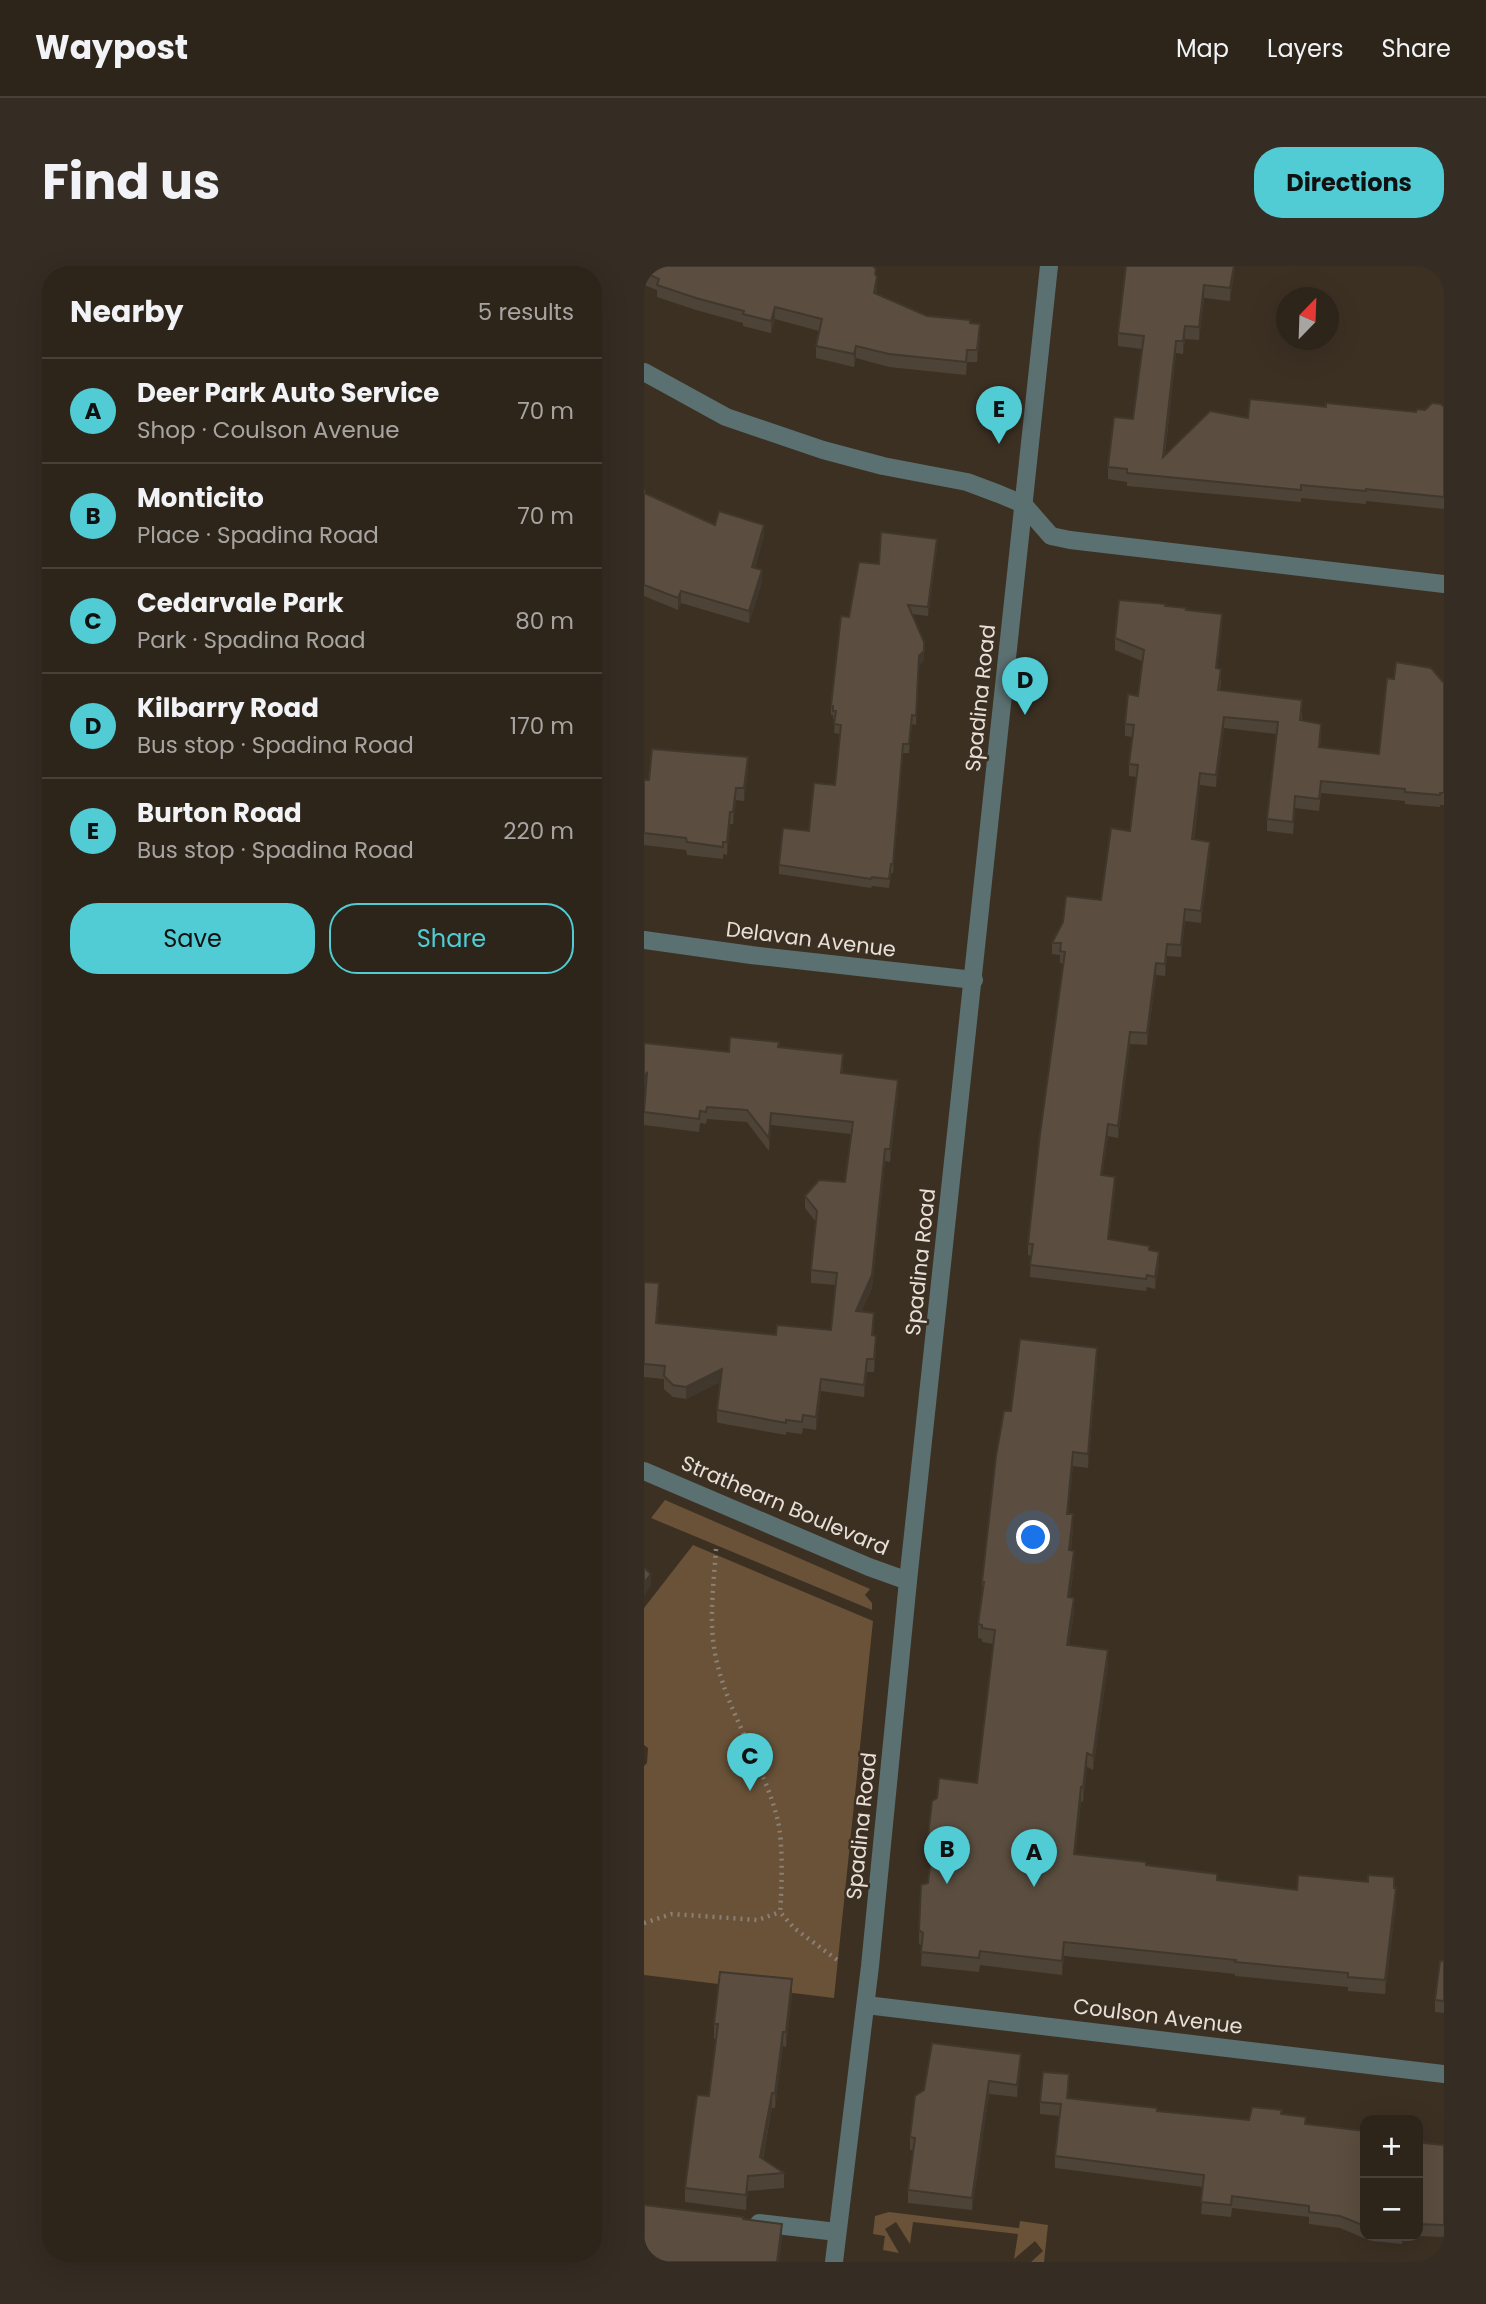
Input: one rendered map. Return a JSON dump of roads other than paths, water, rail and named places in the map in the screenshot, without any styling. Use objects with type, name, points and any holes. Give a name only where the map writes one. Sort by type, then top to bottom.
[{"type":"street","name":"Spadina Road","points":[[834,2262],[866,2005],[908,1581],[1049,266]]},
{"type":"street","points":[[644,372],[726,417],[823,450],[883,466],[967,482],[1023,504],[1051,536],[1444,584]]},
{"type":"street","name":"Delavan Avenue","points":[[644,940],[974,980]]},
{"type":"street","name":"Strathearn Boulevard","points":[[644,1471],[908,1581]]},
{"type":"street","name":"Coulson Avenue","points":[[866,2005],[1444,2074]]},
{"type":"street","points":[[748,2222],[837,2232]]},
{"type":"place","name":"Burton Road","points":[[999,444]]},
{"type":"place","name":"Kilbarry Road","points":[[1025,715]]},
{"type":"place","name":"Cedarvale Park","points":[[750,1791]]},
{"type":"place","name":"Monticito","points":[[947,1884]]},
{"type":"place","name":"Deer Park Auto Service","points":[[1034,1887]]}]
